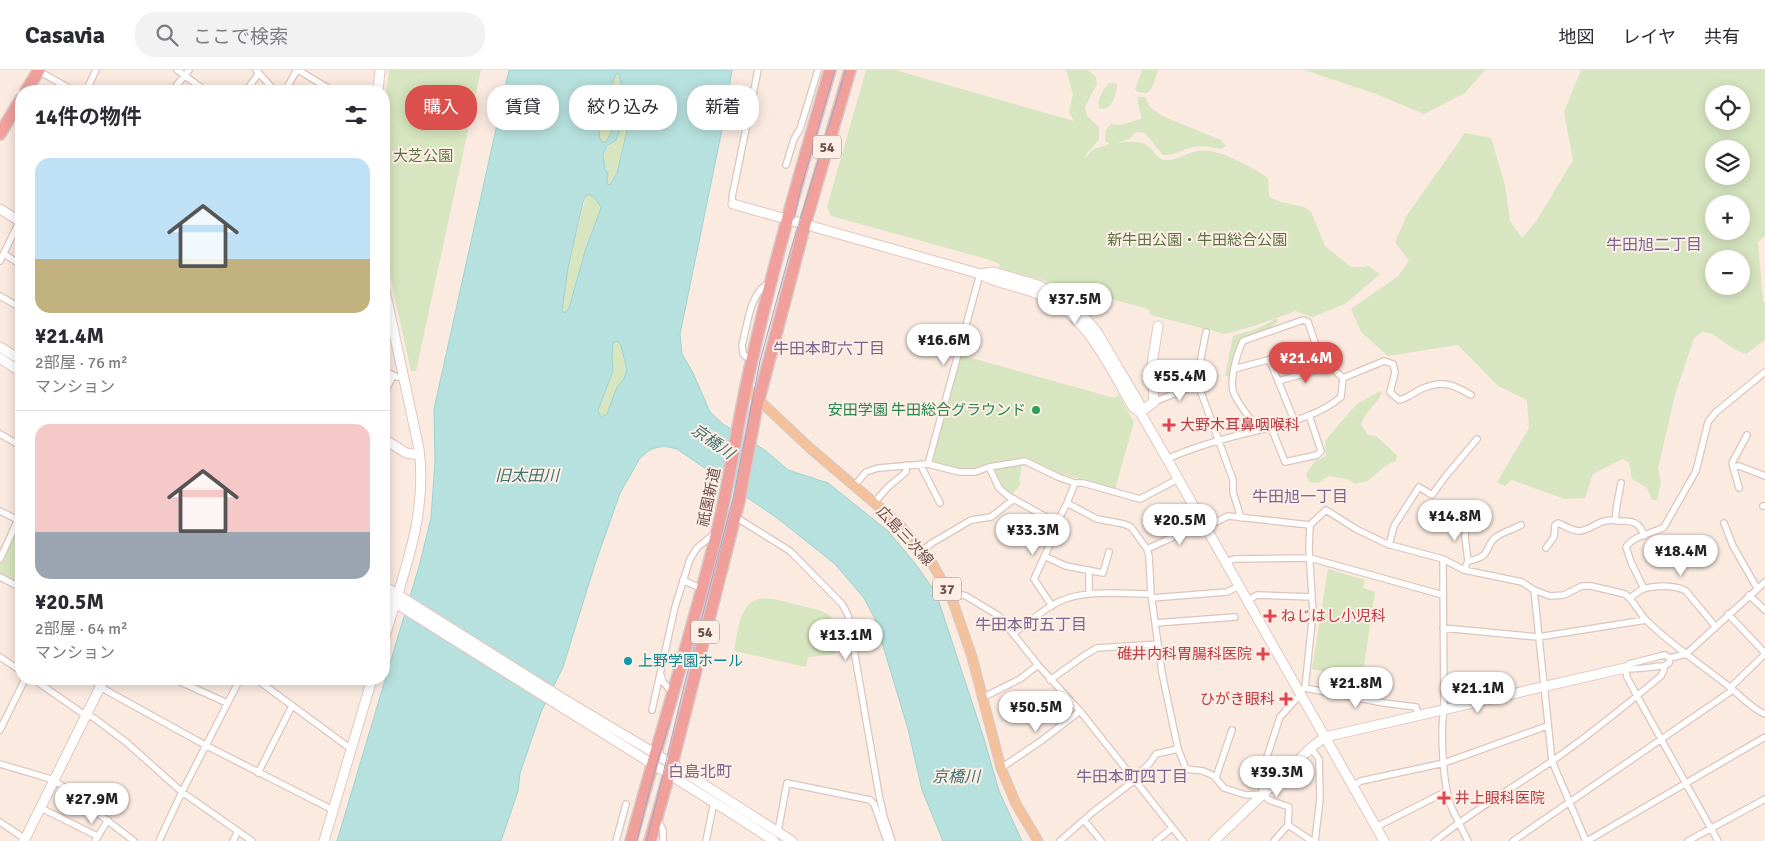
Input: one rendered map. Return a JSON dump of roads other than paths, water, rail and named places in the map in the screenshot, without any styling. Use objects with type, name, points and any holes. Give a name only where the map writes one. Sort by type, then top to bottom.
[{"type":"highway","points":[[29,85],[38,70]]},
{"type":"highway","name":"祇園新道","points":[[631,841],[674,694],[717,532],[742,402],[770,283],[830,70]]},
{"type":"highway","name":"祇園新道","points":[[650,841],[739,501],[759,399],[805,224],[850,70]]},
{"type":"highway","points":[[0,134],[15,110]]},
{"type":"main road","name":"広島三次線","points":[[746,388],[811,449],[898,523],[932,563],[952,598],[972,657],[1001,768],[1016,804],[1038,841]]},
{"type":"street","points":[[38,70],[64,85]]},
{"type":"street","points":[[89,85],[96,70]]},
{"type":"street","points":[[177,70],[197,85]]},
{"type":"street","points":[[177,85],[189,70]]},
{"type":"street","points":[[289,85],[298,70],[323,85]]},
{"type":"street","points":[[379,85],[380,70]]},
{"type":"street","points":[[758,70],[732,197],[733,204],[980,274],[991,280],[1042,296],[1071,314],[1090,335],[1132,406],[1140,412],[1247,601],[1301,691],[1384,841]]},
{"type":"street","points":[[786,164],[794,139],[800,129],[818,70]]},
{"type":"street","points":[[250,85],[258,71],[270,85]]},
{"type":"street","points":[[800,129],[807,147]]},
{"type":"street","points":[[0,209],[15,217]]},
{"type":"street","points":[[0,261],[15,232]]},
{"type":"street","points":[[4,254],[15,261]]},
{"type":"street","points":[[928,464],[980,274]]},
{"type":"street","points":[[0,296],[15,305]]},
{"type":"street","points":[[390,313],[420,455],[420,502],[416,534],[400,602],[390,626]]},
{"type":"street","points":[[1259,430],[1233,392],[1234,369],[1242,341],[1303,320],[1308,322],[1320,357],[1343,378]]},
{"type":"street","points":[[1154,402],[1152,364],[1158,326]]},
{"type":"street","points":[[1206,332],[1197,379],[1233,480],[1241,518]]},
{"type":"street","points":[[0,347],[15,356]]},
{"type":"street","points":[[1234,369],[1270,361],[1316,347]]},
{"type":"street","points":[[0,358],[15,368]]},
{"type":"street","points":[[1270,361],[1294,420]]},
{"type":"street","points":[[1343,378],[1384,362],[1393,364],[1395,373],[1390,392],[1399,400],[1407,398],[1421,389],[1439,383],[1454,385],[1471,395]]},
{"type":"street","points":[[1278,381],[1329,367]]},
{"type":"street","points":[[1644,589],[1630,562],[1626,546],[1630,540],[1664,527],[1696,471],[1708,422],[1714,413],[1765,372]]},
{"type":"street","points":[[390,374],[404,376]]},
{"type":"street","points":[[390,383],[394,376]]},
{"type":"street","points":[[1167,459],[1220,441],[1294,420],[1332,405],[1341,396],[1343,378]]},
{"type":"street","points":[[1140,412],[1154,402],[1198,384]]},
{"type":"street","points":[[1271,427],[1285,462],[1317,455],[1321,451],[1308,415]]},
{"type":"street","points":[[0,434],[15,443]]},
{"type":"street","points":[[1739,488],[1732,463],[1747,435]]},
{"type":"street","points":[[1389,545],[1394,526],[1419,487],[1432,495],[1477,439]]},
{"type":"street","points":[[390,443],[406,452],[420,455]]},
{"type":"street","points":[[854,486],[866,472],[872,469],[928,464],[959,472],[975,472],[989,467],[1025,461],[1075,483],[1083,482],[1140,499],[1178,479]]},
{"type":"street","points":[[920,464],[940,503]]},
{"type":"street","points":[[874,503],[888,487],[906,472],[906,465]]},
{"type":"street","points":[[1733,466],[1739,466],[1765,476]]},
{"type":"street","points":[[989,467],[999,488],[1014,500],[1057,523]]},
{"type":"street","points":[[1052,606],[1034,579],[1057,529],[1057,523],[1075,483]]},
{"type":"street","points":[[1615,520],[1622,483]]},
{"type":"street","points":[[922,550],[971,520],[990,517],[1014,500]]},
{"type":"street","points":[[1067,503],[1097,519],[1124,524],[1130,527],[1147,549],[1151,596],[1162,673],[1178,749],[1186,769],[1203,771],[1216,777],[1224,788],[1246,795],[1264,794]]},
{"type":"street","points":[[1274,841],[1288,825],[1290,807],[1269,800],[1264,794],[1260,778],[1280,716],[1301,691],[1313,612],[1310,525],[1326,510],[1356,529],[1389,545],[1442,559],[1464,570],[1522,582],[1534,590],[1550,596],[1564,595],[1582,586],[1591,586],[1625,594],[1646,620],[1756,710],[1765,714]]},
{"type":"street","points":[[0,511],[15,518]]},
{"type":"street","points":[[734,516],[790,552],[842,604],[848,616],[879,795],[892,841]]},
{"type":"street","points":[[1147,549],[1228,516],[1310,525]]},
{"type":"street","points":[[1464,570],[1468,561],[1465,537],[1467,520]]},
{"type":"street","points":[[1546,548],[1554,537],[1555,525],[1558,523],[1572,530],[1580,531],[1606,520],[1635,522],[1641,527],[1644,536]]},
{"type":"street","points":[[1724,523],[1733,546],[1757,588]]},
{"type":"street","points":[[1468,561],[1478,559],[1486,554],[1495,538],[1522,525]]},
{"type":"street","points":[[0,559],[15,526]]},
{"type":"street","points":[[652,710],[675,606],[690,559],[697,548],[717,532]]},
{"type":"street","points":[[1044,556],[1066,566],[1103,573],[1109,552]]},
{"type":"street","points":[[1226,562],[1234,559],[1310,558],[1443,595]]},
{"type":"street","points":[[1442,559],[1444,710],[1441,733],[1450,805],[1468,841]]},
{"type":"street","points":[[1089,570],[1089,594]]},
{"type":"street","points":[[0,577],[15,585]]},
{"type":"street","points":[[683,580],[702,590]]},
{"type":"street","points":[[1214,841],[1311,748],[1325,737],[1625,668],[1629,664],[1660,656],[1665,655],[1670,658],[1686,654],[1765,582]]},
{"type":"street","points":[[1013,634],[1052,606],[1074,596],[1089,594],[1151,596],[1227,592],[1239,586]]},
{"type":"street","points":[[1630,598],[1644,589],[1680,587],[1686,591],[1715,626]]},
{"type":"street","points":[[1534,590],[1552,761],[1587,841],[1765,737]]},
{"type":"street","points":[[390,592],[400,602]]},
{"type":"street","points":[[952,598],[962,595],[966,596],[999,616],[1050,680],[1069,697],[1183,841]]},
{"type":"street","points":[[1247,601],[1257,595],[1312,597]]},
{"type":"street","points":[[1750,595],[1765,610]]},
{"type":"street","points":[[390,598],[400,602],[655,759],[714,802],[775,841],[787,783],[870,800],[874,804],[887,841]]},
{"type":"street","points":[[1513,841],[1730,692],[1733,685],[1765,653],[1728,614]]},
{"type":"street","points":[[1155,623],[1235,618]]},
{"type":"street","points":[[1444,628],[1538,637],[1646,620]]},
{"type":"street","points":[[1050,680],[1097,648],[1158,644]]},
{"type":"street","points":[[0,657],[15,667]]},
{"type":"street","points":[[1625,668],[1630,670],[1649,666],[1664,666],[1669,663],[1670,658]]},
{"type":"street","points":[[982,698],[1020,679],[1038,666]]},
{"type":"street","points":[[1435,841],[1459,822],[1552,761],[1610,719],[1660,676],[1664,666]]},
{"type":"street","points":[[1625,668],[1627,677],[1637,696],[1718,841]]},
{"type":"street","points":[[660,674],[674,694]]},
{"type":"street","points":[[0,730],[3,716],[21,685]]},
{"type":"street","points":[[42,685],[86,715],[94,718],[126,742],[182,792],[252,841]]},
{"type":"street","points":[[0,822],[24,840],[101,685]]},
{"type":"street","points":[[105,685],[205,745],[334,810]]},
{"type":"street","points":[[188,685],[228,703]]},
{"type":"street","points":[[159,841],[205,745],[237,685]]},
{"type":"street","points":[[324,841],[369,685]]},
{"type":"street","points":[[264,686],[351,749]]},
{"type":"street","points":[[1301,691],[1416,707],[1419,716]]},
{"type":"street","points":[[258,773],[292,706]]},
{"type":"street","points":[[1001,768],[1041,742],[1080,711]]},
{"type":"street","points":[[1352,786],[1361,781],[1444,763],[1547,726]]},
{"type":"street","points":[[1216,777],[1232,730]]},
{"type":"street","points":[[1288,825],[1313,841],[1320,799],[1318,759],[1311,748]]},
{"type":"street","points":[[1060,841],[1134,779],[1156,754],[1178,749]]},
{"type":"street","points":[[0,764],[54,780],[134,841]]},
{"type":"street","points":[[670,769],[792,841]]},
{"type":"street","points":[[1376,826],[1447,791]]},
{"type":"street","points":[[1688,841],[1765,799]]},
{"type":"street","points":[[706,841],[714,802]]},
{"type":"street","points":[[616,841],[626,804]]},
{"type":"street","points":[[40,808],[96,838],[108,820]]},
{"type":"street","points":[[656,816],[663,830],[663,841]]},
{"type":"street","points":[[1084,820],[1101,841]]},
{"type":"street","points":[[620,828],[635,825]]},
{"type":"street","points":[[1156,841],[1172,828]]},
{"type":"street","points":[[233,841],[238,831]]},
{"type":"water","name":"旧太田川","points":[[509,70],[732,70],[730,85],[687,85],[687,130],[722,130],[680,334],[682,354],[693,373],[710,412],[723,424],[766,451],[788,470],[828,483],[888,531],[914,562],[936,593],[999,791],[1022,841],[943,841],[922,790],[908,729],[875,619],[864,598],[835,564],[777,518],[677,449],[664,446],[651,449],[640,458],[620,493],[595,564],[563,667],[541,712],[520,773],[518,791],[501,841],[337,841],[384,685],[390,685],[390,663],[420,563],[431,518],[435,462],[434,409],[496,130],[559,130],[559,85],[506,85]],"holes":[[[586,195],[596,199],[601,208],[586,248],[569,308],[565,313],[562,311],[568,268],[583,202]],[[618,341],[627,369],[624,379],[617,387],[607,414],[601,418],[598,410],[613,371],[613,343]]]},
{"type":"tram line","points":[[794,219],[835,70]]},
{"type":"tram line","points":[[647,841],[684,686],[734,495],[760,361],[790,252],[846,70]]},
{"type":"tram line","points":[[637,841],[653,776],[670,721]]},
{"type":"place","name":"安田学園 牛田総合グラウンド","points":[[1036,410]]},
{"type":"place","name":"大野木耳鼻咽喉科","points":[[1169,425]]},
{"type":"place","name":"ねじはし小児科","points":[[1270,616]]},
{"type":"place","name":"碓井内科胃腸科医院","points":[[1263,654]]},
{"type":"place","name":"上野学園ホール","points":[[628,661]]},
{"type":"place","name":"ひがき眼科","points":[[1286,699]]},
{"type":"place","name":"井上眼科医院","points":[[1444,798]]},
{"type":"district","name":"牛田旭二丁目","points":[[1654,244]]},
{"type":"district","name":"牛田本町六丁目","points":[[829,348]]},
{"type":"district","name":"牛田旭一丁目","points":[[1300,496]]},
{"type":"district","name":"牛田本町五丁目","points":[[1031,624]]},
{"type":"district","name":"白島北町","points":[[700,771]]},
{"type":"district","name":"牛田本町四丁目","points":[[1132,776]]},
{"type":"park label","name":"大芝公園","points":[[423,156]]},
{"type":"park label","name":"新牛田公園・牛田総合公園","points":[[1197,240]]},
{"type":"water label","name":"京橋川","points":[[713,441]]},
{"type":"water label","name":"京橋川","points":[[956,776]]}]
